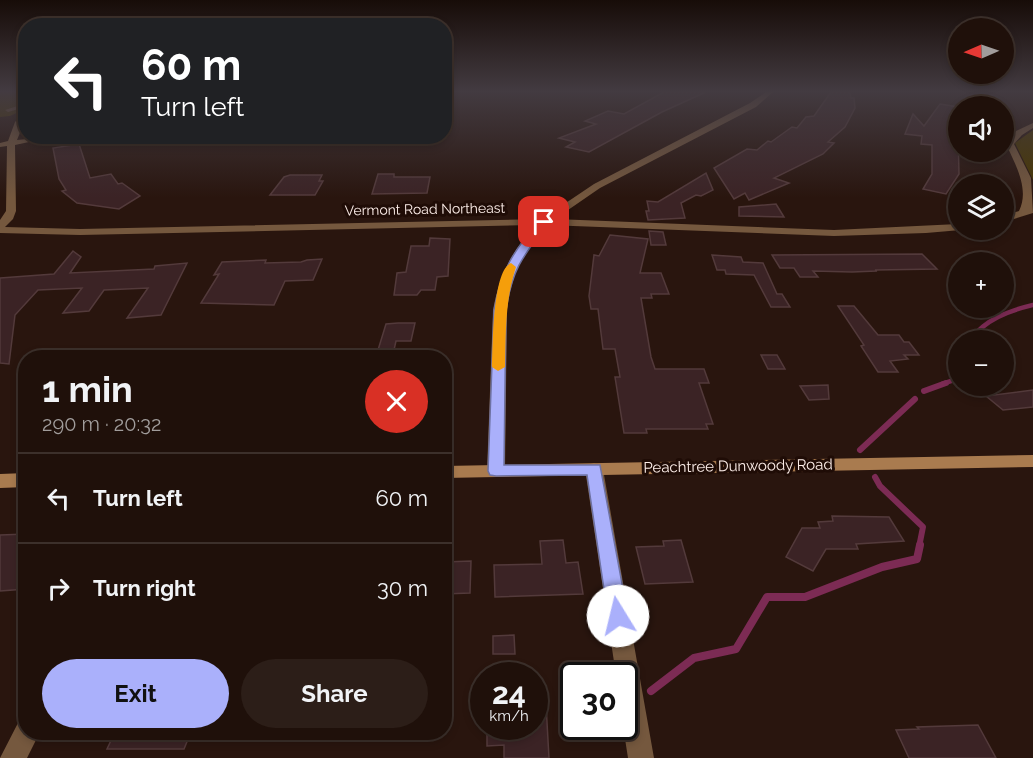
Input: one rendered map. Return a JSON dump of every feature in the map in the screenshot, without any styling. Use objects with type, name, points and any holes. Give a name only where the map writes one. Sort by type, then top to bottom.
[{"type":"main road","name":"Peachtree Dunwoody Road","points":[[452,472],[1033,461]]},
{"type":"main road","points":[[0,481],[18,480]]},
{"type":"street","points":[[0,228],[10,214],[11,143],[17,127]]},
{"type":"street","points":[[496,471],[500,310],[504,286],[520,249],[544,222],[597,186],[710,127]]},
{"type":"street","points":[[1014,215],[1029,210],[1026,178],[1010,144],[1019,133],[1029,127]]},
{"type":"street","points":[[0,145],[18,142]]},
{"type":"street","points":[[10,214],[30,225],[49,231]]},
{"type":"street","name":"Vermont Road Northeast","points":[[0,228],[49,231],[544,222],[834,233],[948,227]]},
{"type":"street","points":[[594,469],[641,758]]},
{"type":"street","points":[[13,758],[23,740]]},
{"type":"shaded area","points":[[1033,130],[1033,180],[1015,143]]},
{"type":"building","points":[[587,127],[634,127],[589,152],[566,147],[575,142],[559,138]]},
{"type":"building","points":[[791,127],[845,127],[828,142],[834,143],[823,154],[774,178],[789,183],[749,200],[745,193],[734,199],[714,168],[747,149],[757,150]]},
{"type":"building","points":[[908,127],[948,127],[948,162],[959,162],[959,174],[948,174],[946,194],[923,189],[932,174],[932,145],[921,144],[922,136],[905,134]]},
{"type":"building","points":[[79,144],[90,178],[111,174],[118,184],[122,183],[140,196],[119,209],[77,203],[62,191],[66,190],[59,179],[53,148]]},
{"type":"building","points":[[706,173],[713,190],[681,203],[685,218],[648,220],[647,201],[658,202]]},
{"type":"building","points":[[378,174],[394,174],[394,177],[430,177],[427,193],[372,194]]},
{"type":"building","points":[[322,175],[319,181],[323,181],[315,195],[270,195],[284,177]]},
{"type":"building","points":[[776,204],[784,217],[739,216],[739,207]]},
{"type":"building","points":[[649,231],[663,232],[666,245],[651,245]]},
{"type":"building","points":[[610,235],[648,239],[640,273],[661,273],[669,294],[651,294],[652,298],[641,298],[651,357],[655,369],[704,369],[709,383],[699,383],[713,424],[706,424],[708,429],[646,429],[647,433],[624,433],[615,377],[620,377],[615,349],[603,349],[598,309],[591,309],[589,296],[594,255],[599,256]]},
{"type":"building","points":[[430,238],[450,239],[448,276],[437,277],[435,290],[421,290],[417,295],[394,295],[397,273],[406,272],[411,246],[429,246]]},
{"type":"building","points":[[73,251],[81,257],[70,273],[154,269],[155,266],[187,263],[161,315],[127,318],[148,288],[104,290],[89,311],[63,313],[82,288],[38,290],[15,315],[9,364],[0,363],[0,278],[54,274]]},
{"type":"building","points":[[922,254],[937,269],[813,271],[818,277],[800,277],[794,268],[780,268],[772,255]]},
{"type":"building","points":[[712,255],[741,257],[743,262],[763,263],[777,294],[782,294],[790,307],[771,307],[754,275],[726,274],[725,270],[717,270]]},
{"type":"building","points":[[322,259],[313,280],[285,281],[274,305],[201,303],[219,274],[214,275],[222,262],[266,260],[265,263],[301,262]]},
{"type":"building","points":[[838,306],[854,306],[878,335],[899,335],[904,342],[909,342],[919,355],[904,355],[908,359],[890,361],[898,372],[878,372],[861,346],[864,345]]},
{"type":"building","points":[[415,323],[411,341],[396,341],[394,350],[378,350],[386,324]]},
{"type":"building","points":[[761,355],[777,355],[785,369],[768,369]]},
{"type":"building","points":[[828,385],[829,399],[809,400],[800,386]]},
{"type":"building","points":[[1033,390],[1033,407],[1003,410],[986,396],[1014,396],[1014,392]]},
{"type":"building","points":[[832,516],[889,517],[904,541],[856,544],[858,549],[826,549],[813,571],[786,557],[802,528],[820,528],[818,522],[833,521]]},
{"type":"building","points":[[18,534],[18,590],[0,591],[0,535]]},
{"type":"building","points":[[563,540],[566,563],[578,562],[583,594],[495,597],[494,565],[542,564],[540,541]]},
{"type":"building","points":[[681,540],[693,582],[645,584],[636,547],[664,546],[663,541]]},
{"type":"building","points":[[471,561],[470,593],[452,594],[452,562]]},
{"type":"building","points":[[514,635],[515,654],[493,654],[493,636]]},
{"type":"building","points":[[978,725],[996,758],[909,758],[896,730],[919,729],[917,727]]},
{"type":"building","points":[[111,740],[188,740],[184,749],[107,749]]},
{"type":"building","points":[[487,740],[548,740],[549,758],[504,758],[504,745],[487,746]]},
{"type":"waterway","points":[[980,330],[998,317],[1033,305]]},
{"type":"waterway","points":[[942,384],[948,382]]},
{"type":"waterway","points":[[924,391],[946,383]]},
{"type":"waterway","points":[[860,450],[915,399]]},
{"type":"waterway","points":[[875,477],[880,486],[923,527],[919,547]]},
{"type":"waterway","points":[[651,691],[694,658],[736,649],[767,597],[805,597],[882,567],[917,559],[920,545]]},
{"type":"slow traffic","points":[[498,367],[500,310],[504,286],[511,267]]},
{"type":"route","points":[[544,222],[520,249],[504,286],[500,310],[496,471],[594,469],[618,616]]}]
